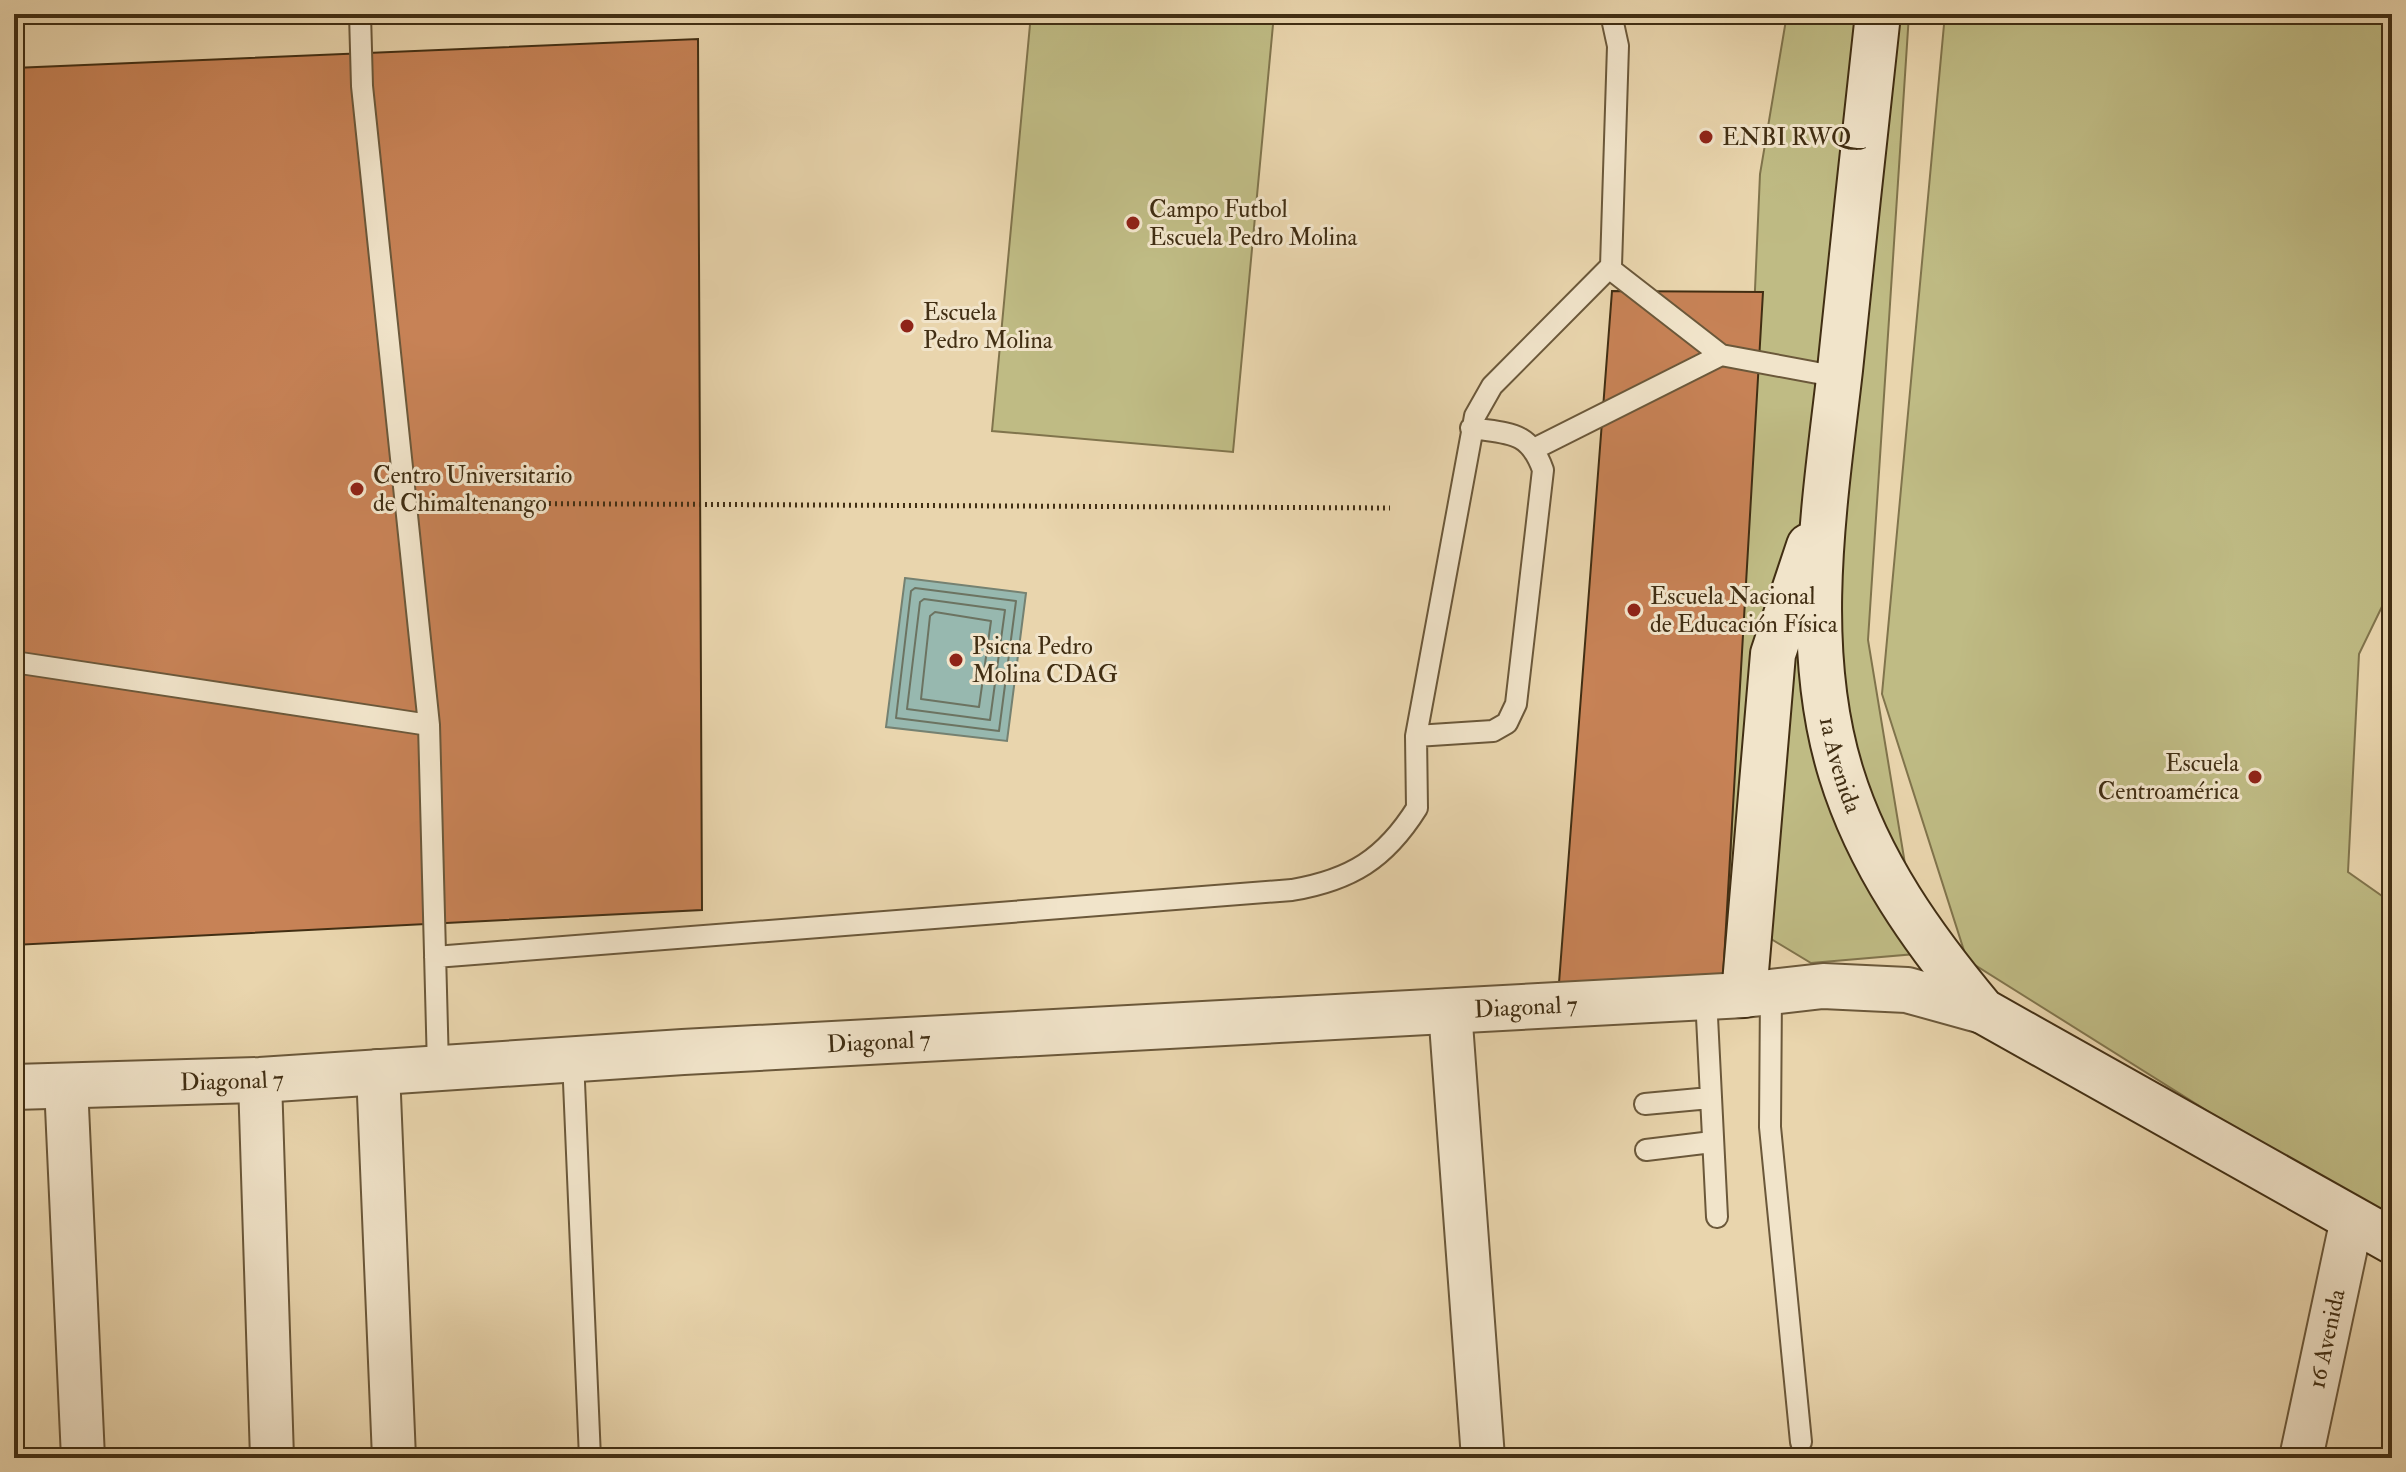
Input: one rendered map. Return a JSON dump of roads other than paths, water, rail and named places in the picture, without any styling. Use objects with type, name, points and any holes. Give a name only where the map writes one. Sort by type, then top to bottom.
[{"type":"main road","name":"1a Avenida","points":[[1878,14],[1823,506],[1820,649],[1826,705],[1842,773],[1872,850],[1898,900],[1938,958],[1983,1011],[2392,1241]]},
{"type":"main road","points":[[1740,994],[1773,654],[1823,506]]},
{"type":"main road","name":"Diagonal 7","points":[[14,1087],[260,1080],[573,1059],[1740,994],[1823,986],[1907,990],[1983,1011]]},
{"type":"street","points":[[1450,1010],[1483,1458]]},
{"type":"street","points":[[378,1071],[394,1458]]},
{"type":"street","points":[[260,1080],[272,1458]]},
{"type":"street","points":[[66,1085],[83,1458]]},
{"type":"street","name":"16 Avenida","points":[[2301,1458],[2352,1219]]},
{"type":"lane","points":[[360,14],[362,86],[429,725],[438,1067]]},
{"type":"lane","points":[[435,957],[1276,892],[1325,884],[1358,871],[1380,854],[1417,808],[1416,736],[1471,428],[1492,386],[1609,268],[1615,229],[1618,46],[1611,14]]},
{"type":"lane","points":[[1609,268],[1721,355],[1839,377]]},
{"type":"lane","points":[[1536,448],[1721,355]]},
{"type":"lane","points":[[1416,736],[1493,731],[1507,723],[1516,704],[1543,470],[1536,448],[1519,436],[1471,428]]},
{"type":"lane","points":[[14,662],[429,725]]},
{"type":"lane","points":[[1717,1217],[1710,1098],[1740,994]]},
{"type":"lane","points":[[1740,994],[1770,1127],[1801,1442]]},
{"type":"lane","points":[[573,1059],[590,1458]]},
{"type":"lane","points":[[1645,1104],[1710,1098]]},
{"type":"lane","points":[[1646,1150],[1712,1142]]},
{"type":"water","name":"Psicna Pedro Molina CDAG","points":[[905,578],[1026,593],[1007,741],[886,727]]},
{"type":"place","name":"ENBI RWQ","points":[[1706,137]]},
{"type":"place","name":"Campo Futbol Escuela Pedro Molina","points":[[1133,223]]},
{"type":"place","name":"Escuela Pedro Molina","points":[[907,326]]},
{"type":"place","name":"Centro Universitario de Chimaltenango","points":[[357,489]]},
{"type":"place","name":"Escuela Nacional de Educación Física","points":[[1634,610]]},
{"type":"place","name":"Psicna Pedro Molina CDAG","points":[[956,660]]},
{"type":"place","name":"Escuela Centroamérica","points":[[2255,777]]}]
